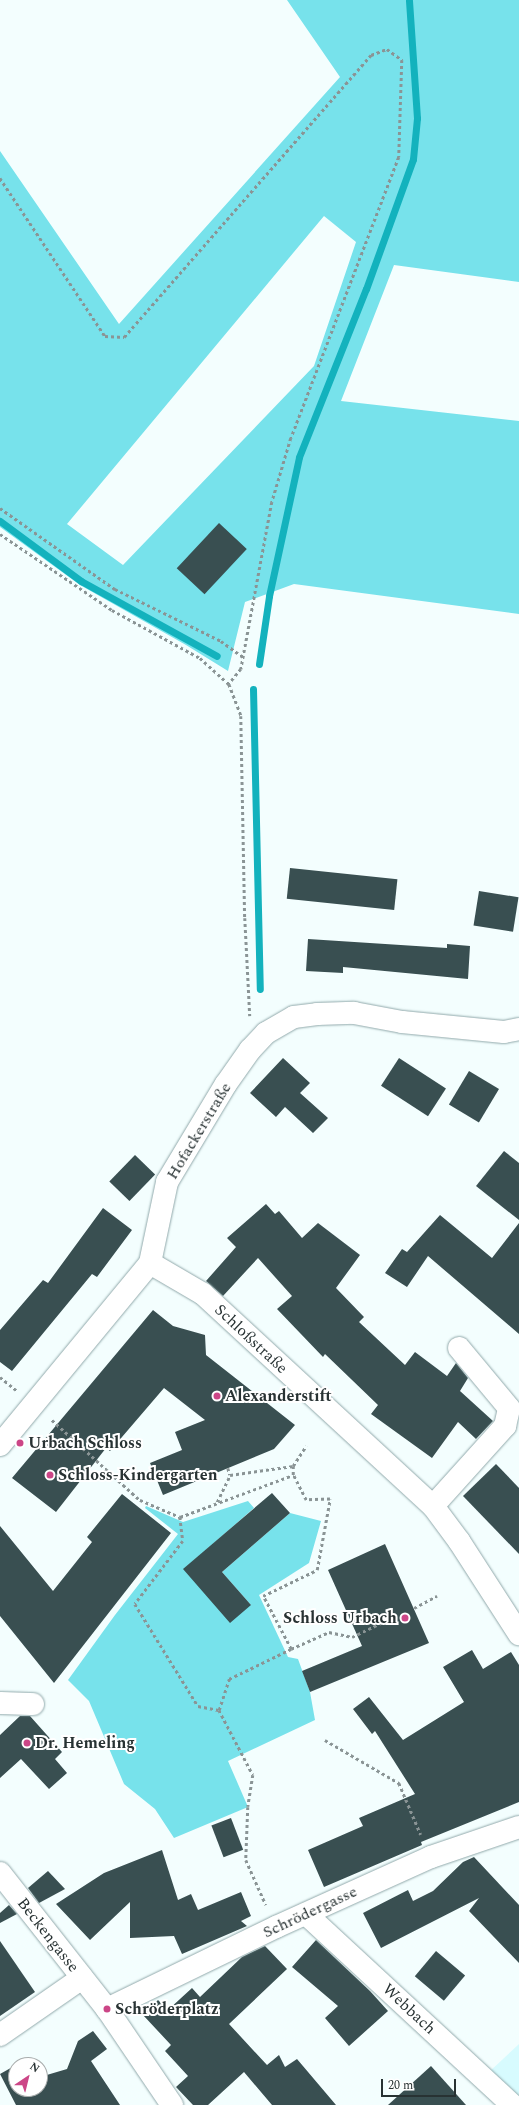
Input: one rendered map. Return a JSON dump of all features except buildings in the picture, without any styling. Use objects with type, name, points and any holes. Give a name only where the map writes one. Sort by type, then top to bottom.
[{"type":"street","name":"Hofackerstraße","points":[[0,1445],[33,1403],[150,1263],[167,1182],[226,1084],[250,1050],[266,1033],[294,1017],[317,1014],[354,1013],[402,1022],[504,1032],[519,1029]]},
{"type":"street","name":"Schloßstraße","points":[[150,1263],[203,1294],[433,1506],[459,1541],[519,1634]]},
{"type":"street","points":[[433,1506],[505,1426],[509,1408],[459,1348]]},
{"type":"street","points":[[0,1703],[33,1704]]},
{"type":"street","name":"Schrödergasse","points":[[107,2009],[276,1927],[431,1856],[519,1827]]},
{"type":"street","name":"Beckengasse","points":[[0,1873],[107,2009],[172,2105]]},
{"type":"street","name":"Webbach","points":[[306,1914],[512,2105]]},
{"type":"street","name":"Beckengasse","points":[[0,2035],[82,1978]]},
{"type":"path","points":[[0,178],[105,336],[124,337],[371,55],[387,49],[402,60],[399,157],[291,438],[272,502],[241,669],[229,684]]},
{"type":"path","points":[[0,508],[115,589],[221,641],[243,657]]},
{"type":"path","points":[[0,534],[112,610],[200,658],[229,684],[241,716],[248,1014],[266,1033]]},
{"type":"path","points":[[33,1403],[140,1500],[180,1517],[293,1475]]},
{"type":"path","points":[[291,1649],[263,1596],[317,1570],[330,1499],[306,1500],[293,1475],[293,1466],[306,1446]]},
{"type":"path","points":[[230,1475],[293,1466]]},
{"type":"path","points":[[217,1503],[230,1475],[228,1468]]},
{"type":"path","points":[[180,1517],[183,1541],[135,1604],[198,1706],[219,1710]]},
{"type":"path","points":[[414,1608],[437,1596]]},
{"type":"path","points":[[276,1927],[246,1860],[248,1807],[253,1775],[219,1710],[229,1679],[329,1632],[352,1637],[393,1617]]},
{"type":"path","points":[[325,1740],[399,1783],[431,1856]]},
{"type":"shaded area","points":[[287,0],[519,0],[519,282],[394,265],[341,401],[519,421],[519,614],[294,584],[245,602],[228,671],[186,645],[80,585],[0,527],[0,151],[119,324],[340,77]],"holes":[[[324,216],[356,242],[314,366],[123,565],[67,524]]]},
{"type":"shaded area","points":[[248,1501],[254,1508],[184,1569],[251,1605],[222,1572],[290,1513],[321,1521],[309,1563],[259,1595],[288,1657],[298,1659],[310,1692],[315,1720],[228,1761],[248,1807],[174,1838],[155,1809],[124,1784],[89,1701],[68,1680],[115,1615],[178,1534],[145,1508],[146,1506],[183,1522]]},
{"type":"shaded area","points":[[519,2044],[519,2104],[489,2072]]},
{"type":"waterway","points":[[259,664],[269,596],[299,457],[366,289],[413,159],[417,118],[409,0]]},
{"type":"waterway","points":[[0,521],[81,581],[217,656]]},
{"type":"waterway","points":[[253,689],[260,989]]},
{"type":"place","name":"Alexanderstift","points":[[217,1396]]},
{"type":"place","name":"Urbach Schloss","points":[[20,1443]]},
{"type":"place","name":"Schloss-Kindergarten","points":[[50,1475]]},
{"type":"place","name":"Schloss Urbach","points":[[405,1618]]},
{"type":"place","name":"Dr. Hemeling","points":[[27,1743]]},
{"type":"place","name":"Schröderplatz","points":[[107,2009]]}]
